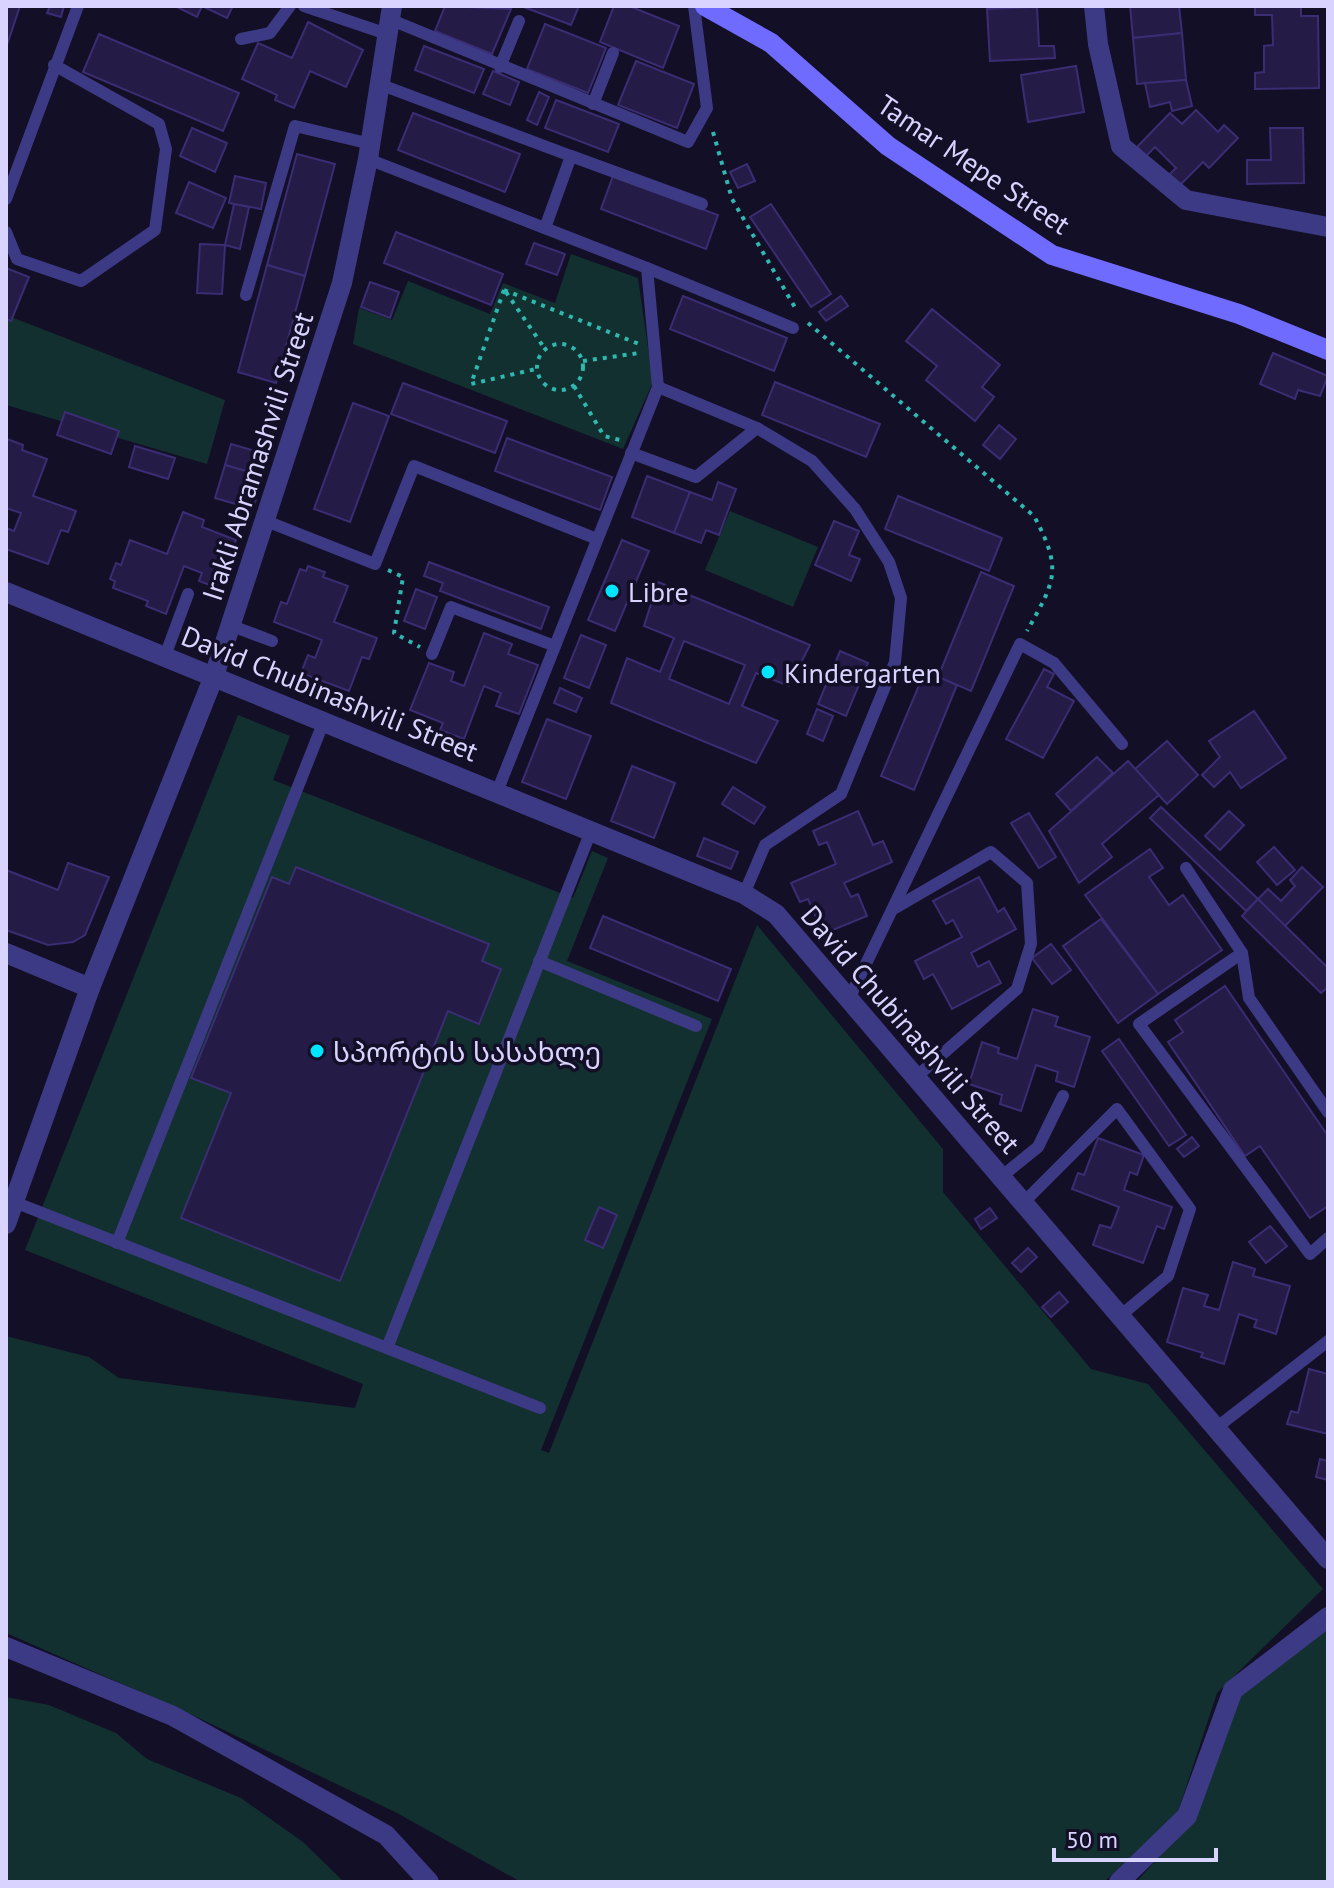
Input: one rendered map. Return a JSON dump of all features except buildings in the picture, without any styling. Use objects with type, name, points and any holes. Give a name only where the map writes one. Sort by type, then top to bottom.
[{"type":"street","name":"Tamar Mepe Street","points":[[705,6],[771,43],[888,146],[1052,255],[1239,314],[1328,350]]},
{"type":"street","points":[[1094,6],[1098,44],[1121,146],[1186,200],[1328,227]]},
{"type":"street","name":"Irakli Abramashvili Street","points":[[6,1224],[90,988],[232,626],[342,283],[369,151],[389,20]]},
{"type":"street","name":"David Chubinashvili Street","points":[[6,592],[744,894],[776,914],[1328,1559]]},
{"type":"street","points":[[6,953],[90,988]]},
{"type":"street","points":[[1119,1882],[1187,1816],[1233,1690],[1328,1617]]},
{"type":"street","points":[[6,1647],[173,1716],[386,1835],[429,1882]]},
{"type":"lane","points":[[6,199],[78,6]]},
{"type":"lane","points":[[241,39],[270,33],[290,6]]},
{"type":"lane","points":[[304,6],[389,20],[688,142],[707,108],[694,6]]},
{"type":"lane","points":[[500,67],[519,21]]},
{"type":"lane","points":[[593,104],[613,53]]},
{"type":"lane","points":[[6,232],[17,259],[81,281],[155,230],[166,149],[159,124],[54,65]]},
{"type":"lane","points":[[379,84],[702,204]]},
{"type":"lane","points":[[246,295],[295,126],[369,151],[545,228],[793,328]]},
{"type":"lane","points":[[545,228],[571,156]]},
{"type":"lane","points":[[497,792],[658,387],[647,268]]},
{"type":"lane","points":[[658,387],[757,428],[812,461],[834,484],[889,562],[901,598],[895,662],[841,794],[765,845],[744,894]]},
{"type":"lane","points":[[631,453],[696,477],[757,428]]},
{"type":"lane","points":[[266,521],[375,564],[414,466],[597,539]]},
{"type":"lane","points":[[165,656],[188,594]]},
{"type":"lane","points":[[432,654],[451,607],[555,646]]},
{"type":"lane","points":[[232,626],[272,641]]},
{"type":"lane","points":[[849,999],[1020,644],[1054,663],[1122,744]]},
{"type":"lane","points":[[117,1243],[324,721]]},
{"type":"lane","points":[[387,1348],[591,831]]},
{"type":"lane","points":[[893,909],[991,852],[1027,883],[1031,944],[1017,989],[916,1077]]},
{"type":"lane","points":[[1186,868],[1242,953],[1249,998],[1328,1112]]},
{"type":"lane","points":[[1242,953],[1139,1024],[1310,1254],[1328,1238]]},
{"type":"lane","points":[[539,961],[696,1026]]},
{"type":"lane","points":[[1001,1177],[1038,1147],[1063,1096]]},
{"type":"lane","points":[[1023,1203],[1117,1109],[1190,1209],[1168,1276],[1120,1316]]},
{"type":"lane","points":[[14,1202],[540,1408]]},
{"type":"lane","points":[[1216,1428],[1328,1341]]},
{"type":"path","points":[[707,108],[732,199],[800,316],[1034,516],[1047,540],[1053,565],[1052,586],[1020,644]]},
{"type":"path","points":[[504,290],[545,349]]},
{"type":"path","points":[[504,290],[640,345],[642,362]]},
{"type":"path","points":[[504,290],[471,384],[536,369]]},
{"type":"path","points":[[545,349],[567,344],[583,361]]},
{"type":"path","points":[[536,369],[545,349]]},
{"type":"path","points":[[583,361],[641,352]]},
{"type":"path","points":[[536,369],[548,387],[563,390],[574,386],[581,377],[583,361]]},
{"type":"path","points":[[574,386],[604,436],[619,442],[624,428]]},
{"type":"path","points":[[375,564],[403,577],[394,633],[432,654]]},
{"type":"green space","points":[[571,254],[638,278],[653,382],[623,449],[353,344],[359,308],[392,320],[408,281],[490,314],[503,283],[555,303]]},
{"type":"green space","points":[[6,315],[225,400],[207,464],[6,405]]},
{"type":"green space","points":[[730,511],[818,547],[793,607],[705,570]]},
{"type":"green space","points":[[238,715],[290,736],[273,780],[565,895],[573,898],[592,851],[608,858],[567,961],[712,1019],[541,1450],[549,1453],[757,925],[943,1149],[943,1192],[1091,1369],[1148,1384],[1323,1589],[1217,1693],[1178,1812],[1104,1882],[521,1882],[397,1813],[186,1712],[6,1633],[6,1336],[89,1357],[119,1378],[355,1408],[363,1384],[25,1250]]},
{"type":"green space","points":[[1328,1629],[1328,1882],[1136,1882],[1197,1816],[1241,1696]]},
{"type":"green space","points":[[6,1697],[49,1705],[116,1733],[147,1759],[241,1798],[303,1842],[344,1882],[6,1882]]},
{"type":"place","name":"Libre","points":[[612,591]]},
{"type":"place","name":"Kindergarten","points":[[768,672]]},
{"type":"place","name":"სპორტის სასახლე","points":[[317,1051]]}]
